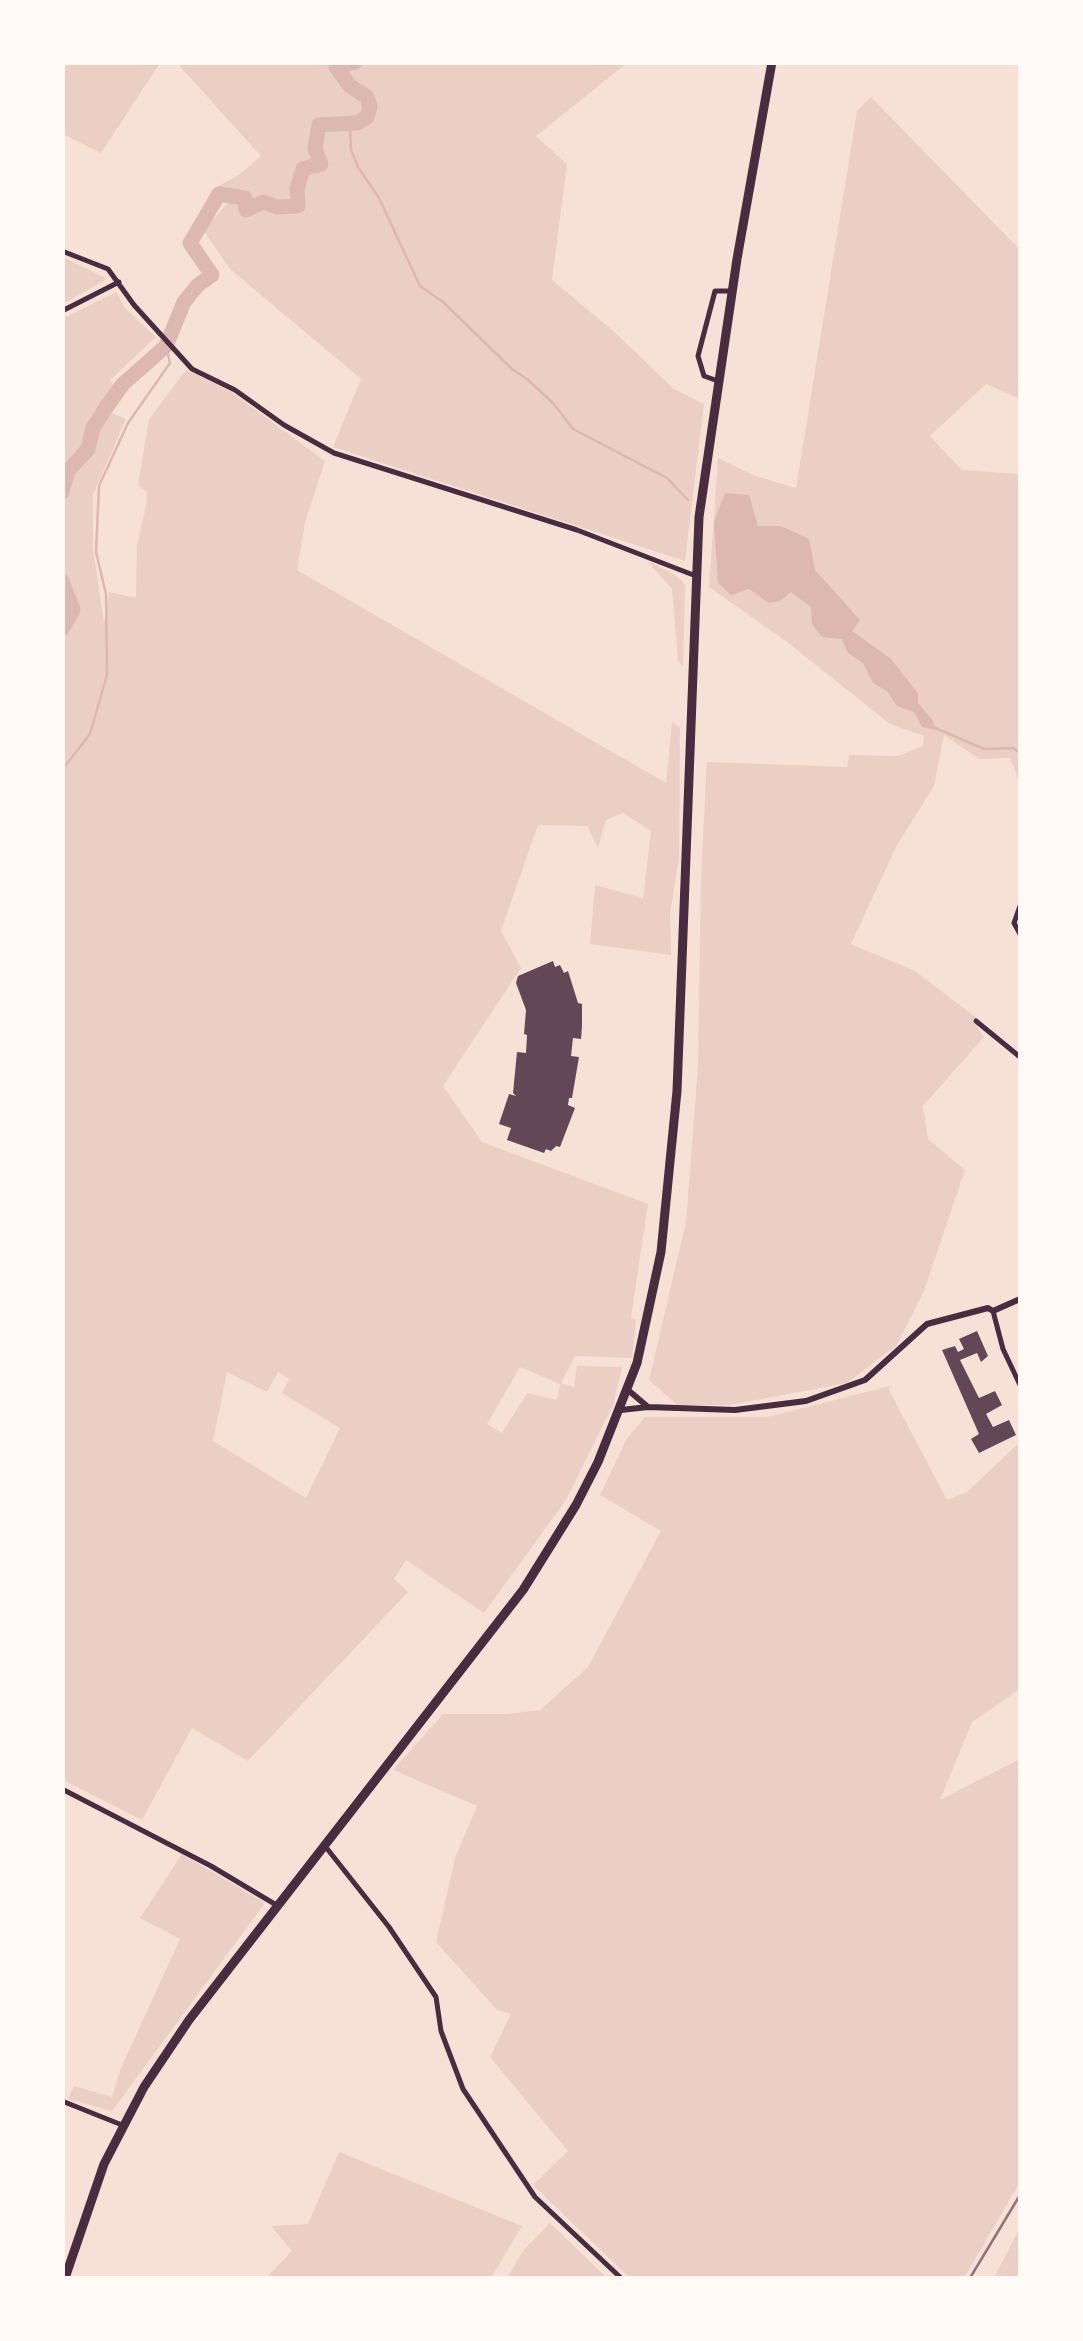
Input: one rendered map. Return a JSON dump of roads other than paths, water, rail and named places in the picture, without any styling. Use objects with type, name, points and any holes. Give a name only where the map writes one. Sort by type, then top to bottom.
[{"type":"main road","points":[[65,2278],[90,2200],[122,2125],[189,2020],[523,1590],[576,1505],[628,1390],[655,1285],[674,1140],[700,518],[732,291],[772,62]]},
{"type":"street","points":[[62,250],[108,269],[134,305],[192,370],[235,390],[334,454],[577,530],[696,576]]},
{"type":"street","points":[[62,312],[119,282]]},
{"type":"street","points":[[718,380],[704,376],[698,356],[715,291],[732,291]]},
{"type":"street","points":[[1020,906],[1014,922],[1020,934]]},
{"type":"street","points":[[976,1021],[1020,1057]]},
{"type":"street","points":[[993,1311],[1020,1299]]},
{"type":"street","points":[[620,1410],[735,1410],[806,1401],[865,1380],[927,1324],[988,1308],[993,1311],[1003,1349],[1020,1384]]},
{"type":"street","points":[[628,1390],[648,1407]]},
{"type":"street","points":[[62,1789],[211,1866],[278,1906]]},
{"type":"street","points":[[325,1846],[389,1927],[436,1997],[441,2031],[463,2089],[535,2197],[621,2278]]},
{"type":"street","points":[[62,2101],[122,2125]]},
{"type":"waterway","points":[[62,492],[68,471],[88,449],[93,428],[105,409],[123,384],[166,346],[184,302],[212,275],[190,243],[219,194],[245,198],[246,210],[263,202],[277,207],[298,206],[297,189],[303,169],[321,164],[315,148],[319,125],[357,123],[367,117],[367,97],[350,86],[336,67],[355,62]]},
{"type":"waterway","points":[[350,123],[351,150],[358,167],[379,198],[420,286],[443,302],[554,404],[573,429],[667,478],[688,500]]},
{"type":"waterway","points":[[62,770],[90,734],[107,675],[106,594],[96,552],[99,486],[128,423],[170,363],[166,346]]},
{"type":"waterway","points":[[62,581],[73,610],[62,629]]},
{"type":"waterway","points":[[933,727],[984,749],[1013,748],[1020,753]]},
{"type":"railway","points":[[970,2278],[1020,2195]]}]
